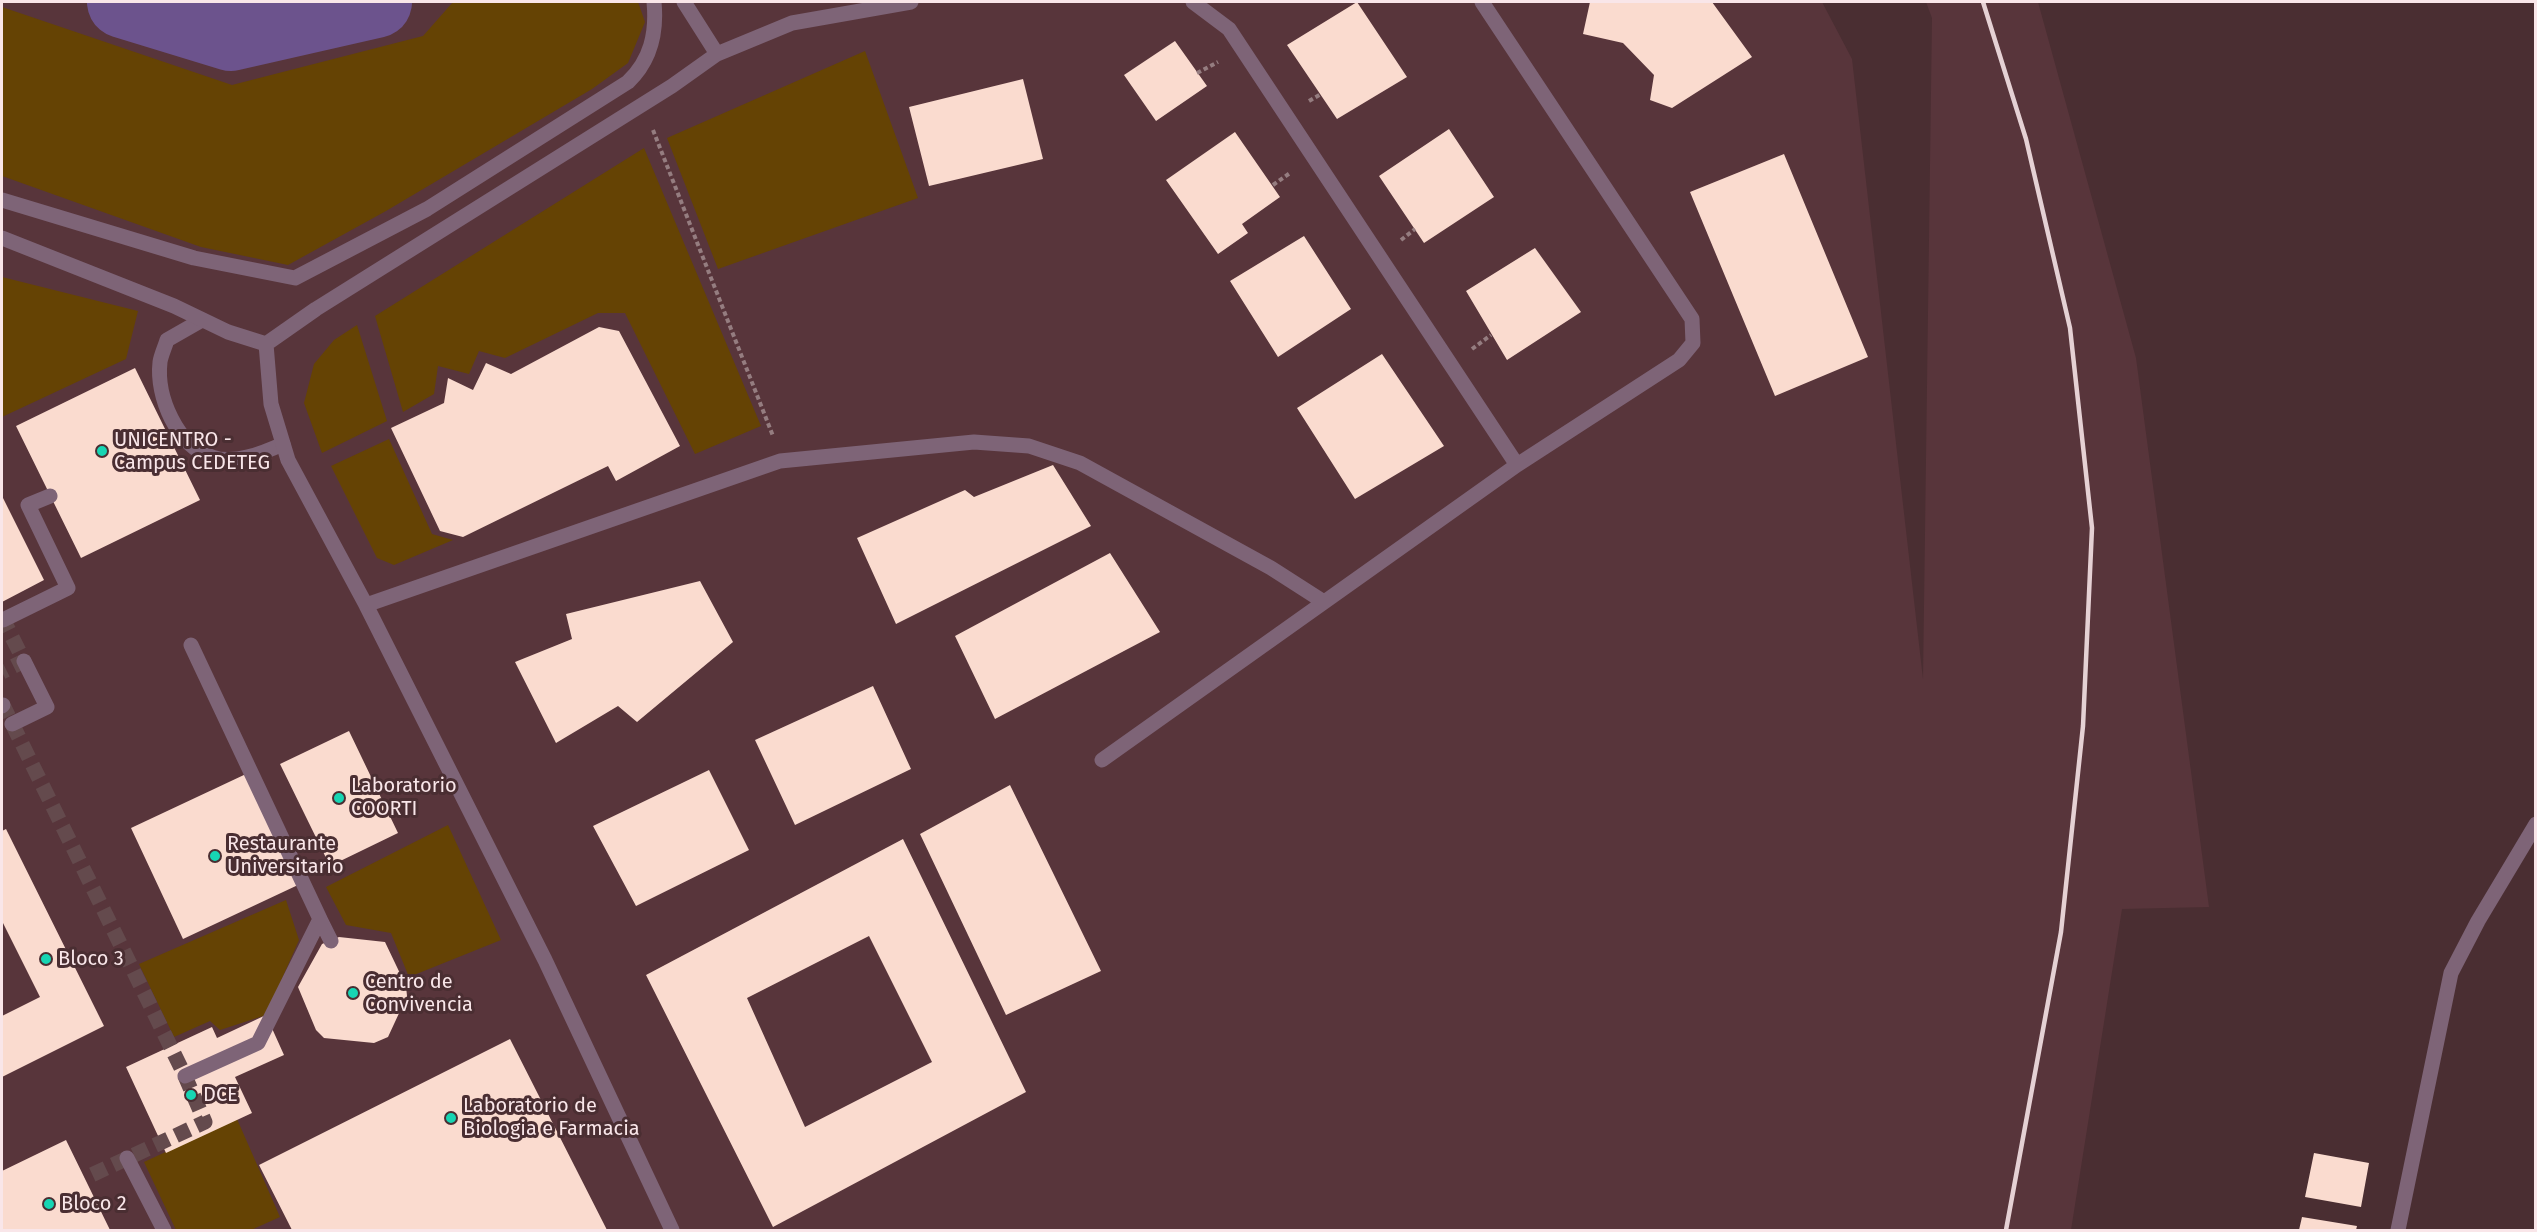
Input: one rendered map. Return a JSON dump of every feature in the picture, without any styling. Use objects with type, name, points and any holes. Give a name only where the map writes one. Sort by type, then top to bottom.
[{"type":"street","points":[[2,200],[194,258],[295,278],[427,209],[628,82],[641,69],[649,51],[656,23],[654,2]]},
{"type":"street","points":[[684,2],[717,54]]},
{"type":"street","points":[[266,344],[316,309],[644,104],[717,54],[792,23],[911,2]]},
{"type":"street","points":[[1193,2],[1229,29],[1517,465]]},
{"type":"street","points":[[1102,760],[1517,465],[1679,360],[1693,343],[1692,318],[1482,2]]},
{"type":"street","points":[[2,238],[266,344]]},
{"type":"street","points":[[202,320],[167,340],[160,360],[160,381],[165,405],[188,445],[213,458],[237,459],[261,454],[283,444]]},
{"type":"street","points":[[266,344],[271,404],[288,460],[366,605],[545,960],[672,1230]]},
{"type":"street","points":[[366,605],[780,460],[974,442],[1029,446],[1080,463],[1271,568],[1324,602]]},
{"type":"street","points":[[3,620],[68,588],[28,505],[50,496]]},
{"type":"street","points":[[190,645],[253,773],[331,941]]},
{"type":"street","points":[[12,724],[46,706],[24,661]]},
{"type":"street","points":[[2398,1230],[2451,973],[2478,921],[2535,824]]},
{"type":"street","points":[[185,1076],[258,1043],[320,919]]},
{"type":"street","points":[[128,1158],[164,1230]]},
{"type":"path","points":[[644,104],[780,460]]},
{"type":"shaded area","points":[[2,2],[101,2],[230,43],[403,2],[1822,2],[1852,59],[1923,679],[1932,18],[1926,2],[2038,2],[2136,358],[2209,907],[2122,909],[2071,1230],[2,1230]]},
{"type":"shaded area","points":[[453,2],[638,2],[645,22],[628,63],[592,89],[386,211],[288,265],[201,247],[2,176],[2,7],[232,85],[423,36]]},
{"type":"shaded area","points":[[865,51],[918,198],[718,269],[667,138]]},
{"type":"shaded area","points":[[644,148],[761,426],[695,454],[625,313],[598,313],[505,358],[479,351],[469,374],[438,366],[434,394],[403,412],[375,316]]},
{"type":"shaded area","points":[[2,277],[138,311],[126,359],[2,417]]},
{"type":"shaded area","points":[[357,325],[387,421],[322,453],[304,403],[314,364],[334,340]]},
{"type":"shaded area","points":[[389,439],[432,534],[453,540],[394,565],[377,558],[331,466]]},
{"type":"shaded area","points":[[448,825],[501,940],[409,977],[391,933],[346,925],[326,887]]},
{"type":"shaded area","points":[[286,900],[299,940],[266,1015],[220,1030],[210,1021],[174,1037],[139,964]]},
{"type":"shaded area","points":[[237,1119],[280,1217],[251,1230],[176,1230],[144,1162]]},
{"type":"building","points":[[1357,2],[1407,77],[1337,119],[1287,45]]},
{"type":"building","points":[[1590,2],[1712,2],[1752,57],[1672,108],[1650,100],[1654,75],[1623,43],[1583,34]]},
{"type":"building","points":[[1175,41],[1207,86],[1156,121],[1124,75]]},
{"type":"building","points":[[1023,79],[1043,159],[929,186],[909,107]]},
{"type":"building","points":[[1449,129],[1494,197],[1424,243],[1379,176]]},
{"type":"building","points":[[1235,132],[1280,197],[1242,224],[1248,233],[1218,254],[1166,180]]},
{"type":"building","points":[[1784,154],[1868,357],[1775,396],[1690,192]]},
{"type":"building","points":[[1304,236],[1351,309],[1278,357],[1230,281]]},
{"type":"building","points":[[1535,248],[1581,312],[1507,360],[1466,291]]},
{"type":"building","points":[[599,327],[619,331],[680,446],[616,481],[608,466],[463,537],[440,531],[391,428],[444,403],[448,378],[473,390],[486,363],[511,374]]},
{"type":"building","points":[[1382,354],[1444,446],[1355,499],[1297,408]]},
{"type":"building","name":"UNICENTRO - Campus CEDETEG","points":[[135,368],[200,500],[81,558],[16,426]]},
{"type":"building","points":[[1053,465],[1091,526],[896,624],[857,538],[965,490],[974,497]]},
{"type":"building","points":[[2,496],[44,580],[2,602]]},
{"type":"building","points":[[1110,553],[1160,632],[995,719],[955,636]]},
{"type":"building","points":[[700,581],[733,642],[637,722],[618,706],[556,743],[515,662],[572,639],[566,614]]},
{"type":"building","points":[[873,686],[911,769],[795,825],[755,740]]},
{"type":"building","name":"Laboratorio COORTI","points":[[349,731],[398,833],[330,866],[280,764]]},
{"type":"building","points":[[709,770],[749,850],[636,906],[593,826]]},
{"type":"building","name":"Restaurante Universitario","points":[[246,774],[298,885],[183,939],[131,828]]},
{"type":"building","points":[[1010,785],[1101,971],[1006,1015],[920,834]]},
{"type":"building","name":"Bloco 3","points":[[6,829],[104,1026],[2,1077],[2,1016],[40,997],[2,921],[2,831]]},
{"type":"building","points":[[903,839],[1026,1092],[773,1227],[646,975]],"holes":[[[869,936],[932,1062],[805,1127],[747,998]]]},
{"type":"building","name":"Centro de Convivencia","points":[[339,937],[385,942],[406,986],[407,996],[388,1037],[374,1043],[324,1038],[316,1030],[298,987],[322,944]]},
{"type":"building","name":"DCE","points":[[266,1015],[284,1055],[235,1077],[252,1113],[166,1153],[126,1067],[212,1027],[217,1038]]},
{"type":"building","name":"Laboratorio de Biologia e Farmacia","points":[[510,1039],[607,1230],[292,1230],[259,1165]]},
{"type":"building","name":"Bloco 2","points":[[66,1140],[110,1230],[2,1230],[2,1171]]},
{"type":"building","points":[[2314,1153],[2369,1163],[2361,1207],[2305,1197]]},
{"type":"building","points":[[2302,1217],[2357,1226],[2356,1230],[2299,1230]]},
{"type":"waterway","points":[[123,2],[231,35],[376,2]]},
{"type":"tunnel","points":[[2,617],[24,661],[2,672]]},
{"type":"tunnel","points":[[2,703],[185,1076],[205,1122],[85,1178]]},
{"type":"railway","points":[[1983,2],[2026,139],[2070,328],[2092,528],[2083,726],[2061,932],[2006,1230]]},
{"type":"place","name":"UNICENTRO - Campus CEDETEG","points":[[102,451]]},
{"type":"place","name":"Laboratorio COORTI","points":[[339,798]]},
{"type":"place","name":"Restaurante Universitario","points":[[215,856]]},
{"type":"place","name":"Bloco 3","points":[[46,959]]},
{"type":"place","name":"Centro de Convivencia","points":[[353,993]]},
{"type":"place","name":"DCE","points":[[191,1095]]},
{"type":"place","name":"Laboratorio de Biologia e Farmacia","points":[[451,1118]]},
{"type":"place","name":"Bloco 2","points":[[49,1204]]}]
